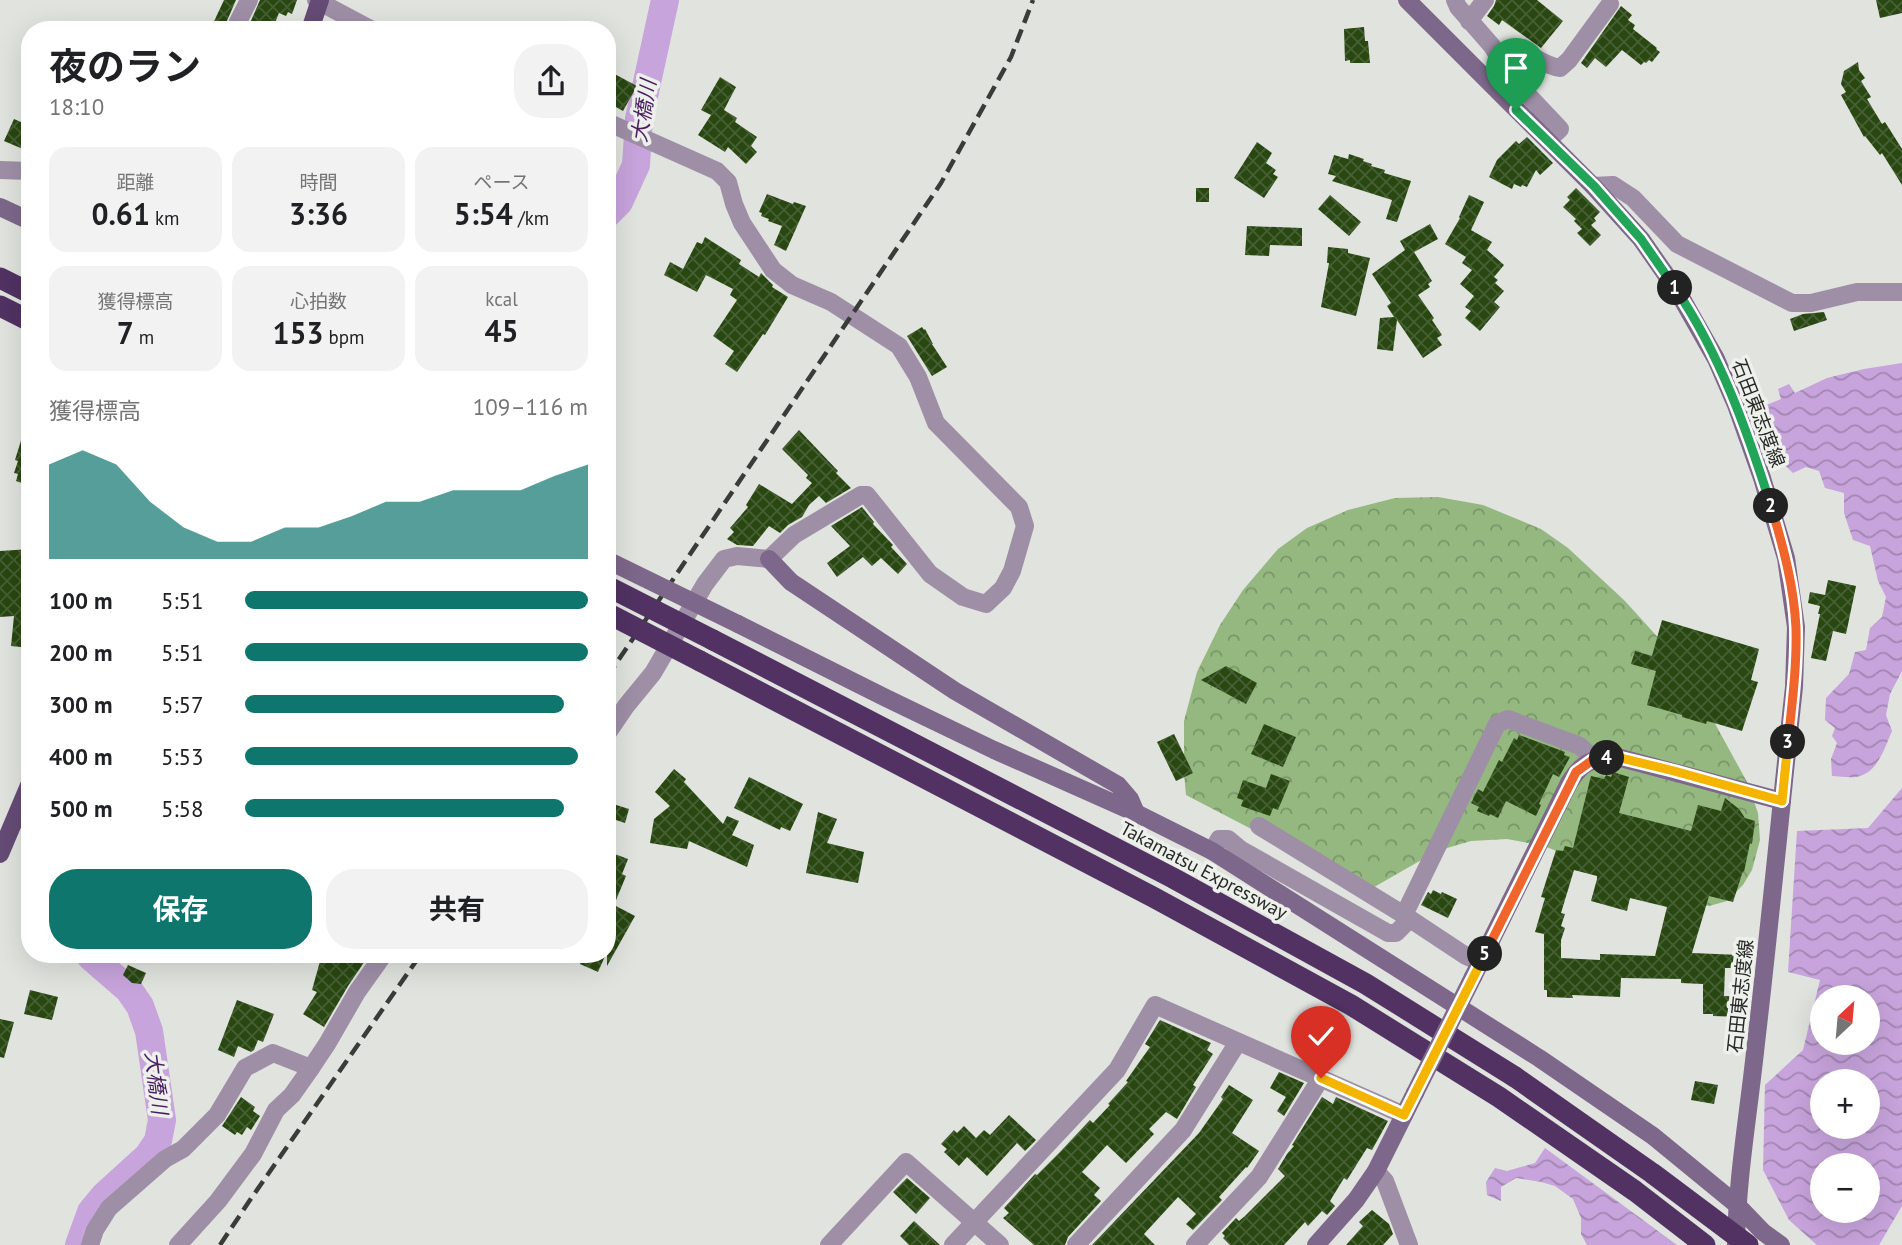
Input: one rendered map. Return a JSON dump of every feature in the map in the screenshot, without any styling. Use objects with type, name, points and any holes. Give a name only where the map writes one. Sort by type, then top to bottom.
[{"type":"highway","points":[[0,278],[21,288]]},
{"type":"highway","points":[[0,306],[21,316]]},
{"type":"highway","name":"Takamatsu Expressway","points":[[616,591],[1174,878],[1366,984],[1514,1077],[1653,1173],[1748,1245]]},
{"type":"highway","points":[[616,619],[1212,929],[1351,1005],[1499,1097],[1635,1191],[1705,1245]]},
{"type":"main road","points":[[313,21],[319,1]]},
{"type":"main road","points":[[0,854],[21,804]]},
{"type":"street","points":[[239,21],[250,0]]},
{"type":"street","name":"石田東志度線","points":[[1406,0],[1594,186],[1641,239],[1678,292],[1716,359],[1736,405],[1786,558],[1796,627],[1794,687],[1756,1046],[1736,1204],[1736,1245]]},
{"type":"street","points":[[1455,0],[1469,21],[1492,46],[1511,77],[1560,129],[1548,140]]},
{"type":"street","points":[[1469,21],[1485,0]]},
{"type":"street","points":[[319,1],[356,21]]},
{"type":"street","points":[[1500,58],[1513,51],[1523,52],[1549,66],[1560,68],[1569,60],[1610,4]]},
{"type":"street","points":[[616,126],[717,171],[728,182],[742,223],[773,270],[792,285],[831,302],[898,346],[918,377],[936,423],[1019,507],[1025,526],[1012,571],[1003,588],[986,604],[963,597],[930,574],[867,495],[861,495],[794,535],[769,559]]},
{"type":"street","points":[[0,170],[21,171]]},
{"type":"street","points":[[1594,186],[1613,185],[1633,198],[1677,244],[1792,303],[1811,303],[1857,292],[1902,292]]},
{"type":"street","points":[[0,207],[21,217]]},
{"type":"street","points":[[616,721],[653,673],[705,584],[724,559],[737,556],[769,559],[791,582],[955,691],[1118,785],[1130,799],[1136,813]]},
{"type":"street","points":[[616,564],[970,738],[1136,813],[1212,851],[1539,1058],[1653,1136],[1736,1204],[1763,1232],[1782,1245]]},
{"type":"street","points":[[1212,851],[1219,839],[1228,839],[1240,849],[1388,933],[1396,933],[1407,917],[1497,724],[1508,719],[1580,746],[1594,759]]},
{"type":"street","points":[[1317,1245],[1376,1171],[1576,772],[1594,759],[1617,757],[1782,801]]},
{"type":"street","points":[[1259,826],[1407,917],[1466,956],[1477,969]]},
{"type":"street","points":[[178,1245],[218,1201],[253,1154],[276,1110],[292,1095],[311,1068],[378,963]]},
{"type":"street","points":[[953,1245],[1116,1070],[1155,1005],[1404,1115]]},
{"type":"street","points":[[1076,1245],[1183,1130],[1238,1042]]},
{"type":"street","points":[[90,1245],[95,1230],[109,1208],[165,1158],[183,1149],[217,1115],[246,1068],[274,1053],[311,1068]]},
{"type":"street","points":[[1195,1245],[1259,1177],[1321,1078]]},
{"type":"street","points":[[829,1245],[906,1162],[976,1221],[1000,1245]]},
{"type":"street","points":[[1376,1171],[1385,1181],[1409,1245]]},
{"type":"green space","points":[[1438,497],[1483,505],[1541,529],[1568,548],[1625,601],[1663,643],[1707,709],[1747,782],[1758,813],[1760,840],[1752,870],[1743,885],[1727,901],[1709,906],[1683,902],[1544,846],[1507,839],[1471,841],[1437,851],[1369,890],[1186,795],[1184,721],[1197,672],[1220,625],[1243,590],[1278,549],[1307,528],[1348,510],[1395,498]]},
{"type":"water","points":[[1902,363],[1902,671],[1890,694],[1886,715],[1892,731],[1872,769],[1860,776],[1832,776],[1831,759],[1837,743],[1832,736],[1835,728],[1825,720],[1826,698],[1849,674],[1855,652],[1866,650],[1870,628],[1882,617],[1886,597],[1878,581],[1870,546],[1853,540],[1844,513],[1844,493],[1825,488],[1819,471],[1806,467],[1793,473],[1786,466],[1764,437],[1759,408],[1781,399],[1778,389],[1789,384],[1795,393],[1827,378]]},
{"type":"water","points":[[1902,788],[1902,1206],[1879,1245],[1817,1245],[1789,1220],[1763,1170],[1765,1085],[1803,1050],[1810,1021],[1810,1055],[1880,1055],[1880,985],[1819,985],[1820,980],[1788,972],[1797,831],[1868,828]]},
{"type":"water","points":[[1545,1148],[1677,1245],[1587,1245],[1581,1234],[1581,1218],[1573,1199],[1555,1186],[1541,1182],[1516,1178],[1501,1187],[1501,1201],[1487,1195],[1486,1182],[1495,1168],[1507,1171],[1535,1163]]},
{"type":"building","points":[[224,0],[236,0],[227,21],[214,21]]},
{"type":"building","points":[[260,0],[297,0],[292,14],[288,12],[286,16],[279,13],[276,21],[251,21]]},
{"type":"building","points":[[1496,0],[1537,0],[1563,21],[1541,48],[1502,20],[1499,25],[1487,16]]},
{"type":"building","points":[[1876,0],[1902,0],[1902,13],[1880,18]]},
{"type":"building","points":[[1621,6],[1632,15],[1628,20],[1635,25],[1633,29],[1660,52],[1652,62],[1649,60],[1641,65],[1622,50],[1606,67],[1595,58],[1587,68],[1581,63]]},
{"type":"building","points":[[1364,27],[1370,63],[1345,61],[1344,29]]},
{"type":"building","points":[[1858,62],[1859,70],[1865,78],[1861,81],[1871,97],[1867,99],[1902,149],[1902,185],[1882,153],[1880,155],[1864,137],[1841,95],[1846,92],[1841,84],[1844,71]]},
{"type":"building","points":[[616,75],[637,86],[623,111],[616,107]]},
{"type":"building","points":[[720,77],[736,87],[724,110],[737,118],[735,122],[757,137],[751,146],[757,152],[746,164],[728,147],[725,152],[698,135],[711,115],[701,110]]},
{"type":"building","points":[[14,119],[21,122],[21,148],[4,141]]},
{"type":"building","points":[[1527,137],[1553,163],[1540,175],[1536,170],[1527,187],[1514,184],[1512,189],[1489,177],[1497,160],[1516,141],[1519,144]]},
{"type":"building","points":[[1257,142],[1272,153],[1266,163],[1276,170],[1273,174],[1278,177],[1264,198],[1234,178]]},
{"type":"building","points":[[1349,154],[1385,170],[1384,173],[1411,181],[1397,222],[1386,219],[1392,200],[1332,181],[1336,176],[1328,174],[1334,155],[1348,159]]},
{"type":"building","points":[[1196,188],[1209,188],[1209,202],[1196,202]]},
{"type":"building","points":[[1576,188],[1600,212],[1591,225],[1601,235],[1590,246],[1577,233],[1582,229],[1574,221],[1576,219],[1563,207],[1570,200],[1567,197]]},
{"type":"building","points":[[767,194],[806,206],[786,251],[774,245],[782,226],[768,221],[769,219],[761,216],[762,213],[759,212]]},
{"type":"building","points":[[1330,195],[1361,222],[1349,236],[1318,209]]},
{"type":"building","points":[[1469,195],[1484,202],[1471,230],[1492,242],[1487,250],[1504,265],[1494,277],[1498,280],[1495,283],[1504,291],[1494,302],[1500,307],[1480,331],[1465,318],[1471,311],[1465,307],[1474,296],[1460,284],[1472,270],[1462,263],[1466,257],[1445,244]]},
{"type":"building","points":[[1430,224],[1438,239],[1414,252],[1432,281],[1428,284],[1430,287],[1418,295],[1434,318],[1432,320],[1442,335],[1437,338],[1442,345],[1423,358],[1397,320],[1393,351],[1377,349],[1380,318],[1394,317],[1387,306],[1391,303],[1372,274],[1405,250],[1400,241]]},
{"type":"building","points":[[1247,226],[1302,228],[1302,246],[1270,245],[1269,256],[1245,255]]},
{"type":"building","points":[[705,237],[741,260],[739,264],[759,277],[761,273],[772,287],[788,297],[765,335],[763,334],[737,372],[725,364],[734,351],[713,336],[737,300],[730,295],[733,289],[706,275],[697,292],[664,275],[670,262],[683,269],[697,242],[702,244]]},
{"type":"building","points":[[1328,247],[1348,249],[1348,253],[1370,258],[1356,316],[1321,307],[1329,263]]},
{"type":"building","points":[[1824,312],[1827,320],[1794,331],[1790,319],[1803,314]]},
{"type":"building","points":[[922,327],[947,367],[932,376],[907,336]]},
{"type":"building","points":[[799,430],[851,488],[826,503],[819,496],[809,505],[802,517],[780,533],[769,526],[753,546],[737,545],[727,539],[734,532],[730,528],[748,507],[746,505],[759,484],[792,504],[812,483],[806,478],[808,475],[782,449]]},
{"type":"building","points":[[21,440],[21,483],[16,481],[18,474],[14,473],[18,461],[15,460]]},
{"type":"building","points":[[862,507],[907,564],[898,574],[881,558],[872,566],[863,557],[837,577],[827,563],[850,546],[831,526]]},
{"type":"building","points":[[21,550],[21,647],[11,646],[14,616],[0,617],[0,551]]},
{"type":"building","points":[[1828,580],[1856,586],[1846,634],[1833,631],[1826,661],[1811,658],[1820,606],[1808,603],[1810,592],[1825,595]]},
{"type":"building","points":[[1662,620],[1759,649],[1751,680],[1758,682],[1742,731],[1707,721],[1706,724],[1647,705],[1656,671],[1631,664],[1635,651],[1652,656]]},
{"type":"building","points":[[1226,666],[1257,683],[1246,704],[1201,680]]},
{"type":"building","points":[[1264,724],[1296,737],[1283,767],[1251,754]]},
{"type":"building","points":[[1174,734],[1193,773],[1176,781],[1157,742]]},
{"type":"building","points":[[1519,735],[1565,752],[1564,755],[1570,757],[1559,777],[1553,774],[1536,816],[1506,801],[1498,818],[1477,811],[1479,807],[1471,803],[1478,789],[1483,792],[1499,760],[1502,762],[1514,738],[1517,740]]},
{"type":"building","points":[[674,769],[686,779],[684,782],[723,824],[727,816],[739,821],[732,835],[754,845],[747,867],[689,841],[687,849],[650,843],[654,819],[670,806],[655,792]]},
{"type":"building","points":[[1613,772],[1629,777],[1619,813],[1691,831],[1698,805],[1721,811],[1725,798],[1739,809],[1745,818],[1755,821],[1752,844],[1750,843],[1744,872],[1733,902],[1709,896],[1692,953],[1740,955],[1740,968],[1725,968],[1724,996],[1744,997],[1743,1017],[1703,1014],[1703,984],[1681,983],[1681,979],[1621,978],[1620,997],[1547,997],[1547,990],[1544,990],[1544,934],[1535,932],[1545,898],[1541,897],[1556,850],[1563,851],[1565,846],[1573,848],[1591,776],[1604,779],[1606,775],[1611,777]],"holes":[[[1574,870],[1597,876],[1591,901],[1627,911],[1630,898],[1667,907],[1655,956],[1600,954],[1600,960],[1561,958],[1561,940],[1565,928],[1561,926],[1565,914],[1561,913]]]},
{"type":"building","points":[[1271,774],[1290,781],[1278,810],[1273,808],[1270,816],[1241,806],[1243,800],[1237,798],[1243,780],[1266,788]]},
{"type":"building","points":[[749,777],[803,804],[790,831],[781,827],[780,830],[734,808]]},
{"type":"building","points":[[616,805],[629,809],[625,823],[616,820]]},
{"type":"building","points":[[818,812],[837,819],[827,843],[864,852],[858,883],[806,873]]},
{"type":"building","points":[[616,854],[628,859],[622,874],[626,876],[616,900]]},
{"type":"building","points":[[1433,890],[1457,899],[1448,918],[1421,905],[1428,892],[1431,894]]},
{"type":"building","points":[[616,906],[635,916],[616,950]]},
{"type":"building","points":[[320,963],[364,963],[324,1027],[303,1014],[317,992],[312,990]]},
{"type":"building","points":[[580,963],[602,963],[598,972]]},
{"type":"building","points":[[128,965],[146,973],[141,984],[132,983],[123,975]]},
{"type":"building","points":[[30,990],[58,997],[52,1020],[24,1014]]},
{"type":"building","points":[[237,1000],[274,1014],[263,1042],[258,1040],[251,1052],[238,1046],[234,1057],[218,1050]]},
{"type":"building","points":[[0,1019],[14,1022],[4,1058],[0,1057]]},
{"type":"building","points":[[1160,1020],[1211,1043],[1207,1050],[1213,1054],[1193,1085],[1196,1087],[1177,1119],[1166,1112],[1149,1129],[1154,1134],[1126,1163],[1107,1145],[1082,1172],[1100,1188],[1094,1195],[1101,1201],[1068,1237],[1065,1245],[1034,1245],[1003,1218],[1009,1213],[1004,1208],[1090,1120],[1093,1123],[1110,1105],[1108,1104],[1128,1082],[1126,1081],[1150,1047],[1145,1044]]},
{"type":"building","points":[[1279,1072],[1304,1083],[1284,1116],[1277,1111],[1286,1097],[1270,1088]]},
{"type":"building","points":[[1695,1081],[1718,1085],[1714,1104],[1691,1100]]},
{"type":"building","points":[[1229,1085],[1253,1100],[1232,1133],[1259,1151],[1219,1197],[1222,1200],[1193,1230],[1186,1224],[1196,1214],[1178,1197],[1144,1234],[1155,1245],[1092,1245],[1199,1133],[1223,1099],[1221,1097]]},
{"type":"building","points":[[241,1097],[255,1107],[253,1111],[260,1116],[251,1130],[247,1127],[242,1135],[237,1132],[235,1135],[222,1126]]},
{"type":"building","points":[[1322,1097],[1333,1104],[1336,1097],[1388,1121],[1372,1150],[1367,1148],[1347,1180],[1344,1178],[1330,1201],[1335,1206],[1327,1215],[1322,1211],[1308,1226],[1305,1222],[1284,1245],[1230,1245],[1222,1233],[1236,1218],[1239,1221],[1245,1216],[1285,1176],[1278,1169]]},
{"type":"building","points":[[1009,1115],[1036,1140],[1025,1151],[1017,1143],[987,1176],[967,1157],[959,1166],[944,1152],[947,1149],[941,1144],[954,1130],[957,1133],[964,1126],[976,1138],[984,1130],[990,1135]]},
{"type":"building","points":[[907,1178],[930,1198],[916,1214],[893,1192]]},
{"type":"building","points":[[1372,1210],[1389,1224],[1393,1234],[1383,1245],[1346,1245],[1363,1226],[1359,1222]]},
{"type":"building","points":[[914,1221],[940,1245],[909,1245],[900,1236]]},
{"type":"waterway","name":"大橋川","points":[[616,205],[636,165],[639,119],[665,0]]},
{"type":"waterway","name":"大橋川","points":[[79,1245],[91,1212],[105,1195],[148,1156],[158,1141],[162,1120],[149,1031],[140,1006],[129,990],[98,963]]},
{"type":"railway","points":[[616,664],[941,183],[1011,57],[1033,0]]},
{"type":"railway","points":[[220,1245],[415,963]]},
{"type":"route","points":[[1321,1078],[1404,1115],[1569,783],[1576,772],[1594,759],[1617,757],[1782,801],[1794,687],[1796,627],[1786,558],[1736,405],[1716,359],[1678,292],[1641,239],[1594,186],[1516,110]]}]
